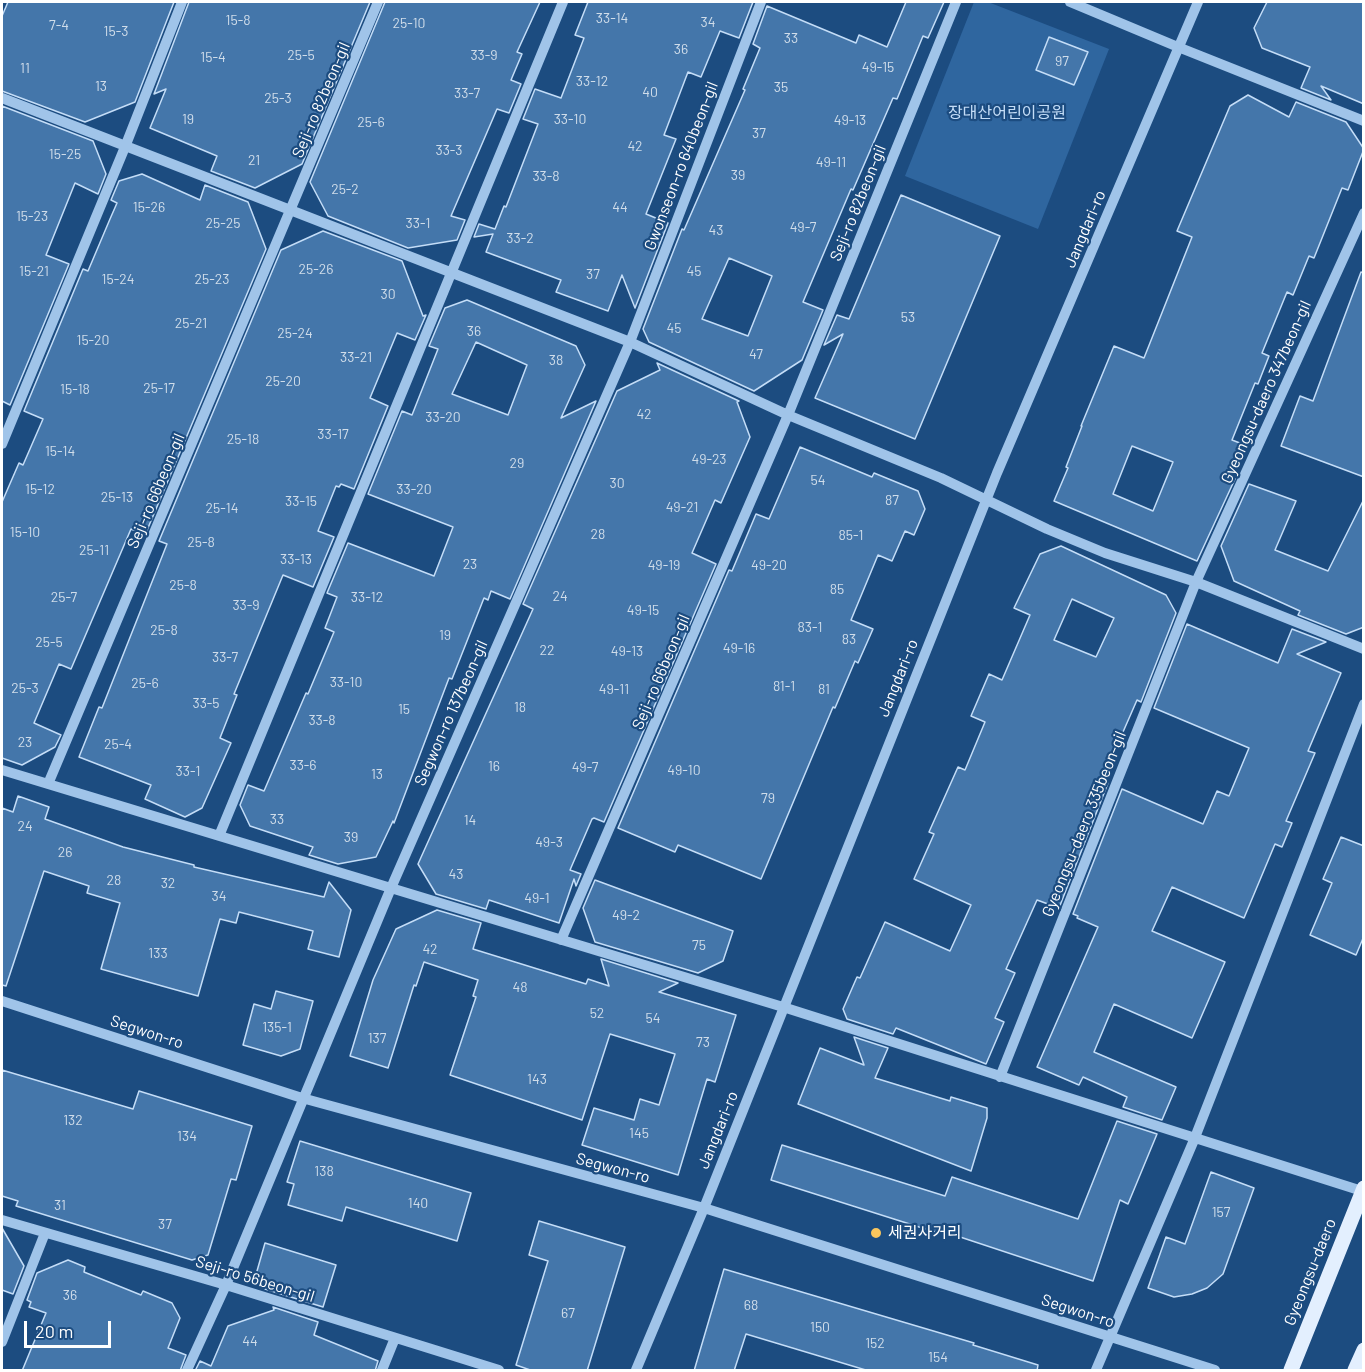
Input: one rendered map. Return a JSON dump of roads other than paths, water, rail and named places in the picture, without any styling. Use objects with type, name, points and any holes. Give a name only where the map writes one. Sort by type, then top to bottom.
[{"type":"main road","name":"Gyeongsu-daero","points":[[1291,1371],[1363,1189]]},
{"type":"main road","points":[[1355,1371],[1364,1350]]},
{"type":"street","points":[[2,444],[125,147],[182,2]]},
{"type":"street","name":"Seji-ro 82beon-gil","points":[[292,210],[378,2]]},
{"type":"street","points":[[219,836],[564,2]]},
{"type":"street","name":"Gwonseon-ro 640beon-gil","points":[[630,342],[761,2]]},
{"type":"street","name":"Seji-ro 82beon-gil","points":[[788,416],[957,2]]},
{"type":"street","points":[[1070,2],[1364,121]]},
{"type":"street","name":"Jangdari-ro","points":[[636,1371],[704,1208],[986,500],[1198,2]]},
{"type":"street","points":[[2,98],[630,342],[788,416],[941,478],[1047,529],[1105,553],[1196,582],[1364,649]]},
{"type":"street","name":"Seji-ro 66beon-gil","points":[[48,784],[292,210]]},
{"type":"street","name":"Gyeongsu-daero 347beon-gil","points":[[1196,582],[1364,213]]},
{"type":"street","name":"Segwon-ro 137beon-gil","points":[[188,1371],[391,888],[630,342]]},
{"type":"street","name":"Seji-ro 66beon-gil","points":[[561,940],[788,416]]},
{"type":"street","name":"Gyeongsu-daero 335beon-gil","points":[[1000,1077],[1196,582]]},
{"type":"street","points":[[1096,1371],[1194,1140],[1364,704]]},
{"type":"street","points":[[2,770],[783,1007],[1194,1140],[1363,1189]]},
{"type":"street","name":"Segwon-ro","points":[[2,1001],[302,1098],[704,1208],[1215,1371]]},
{"type":"street","name":"Seji-ro 56beon-gil","points":[[2,1220],[226,1285],[499,1371]]},
{"type":"street","points":[[2,1342],[45,1233]]},
{"type":"street","points":[[382,1371],[395,1338]]},
{"type":"place","name":"세권사거리","points":[[876,1233]]},
{"type":"park label","name":"장대산어린이공원","points":[[1007,113]]}]
